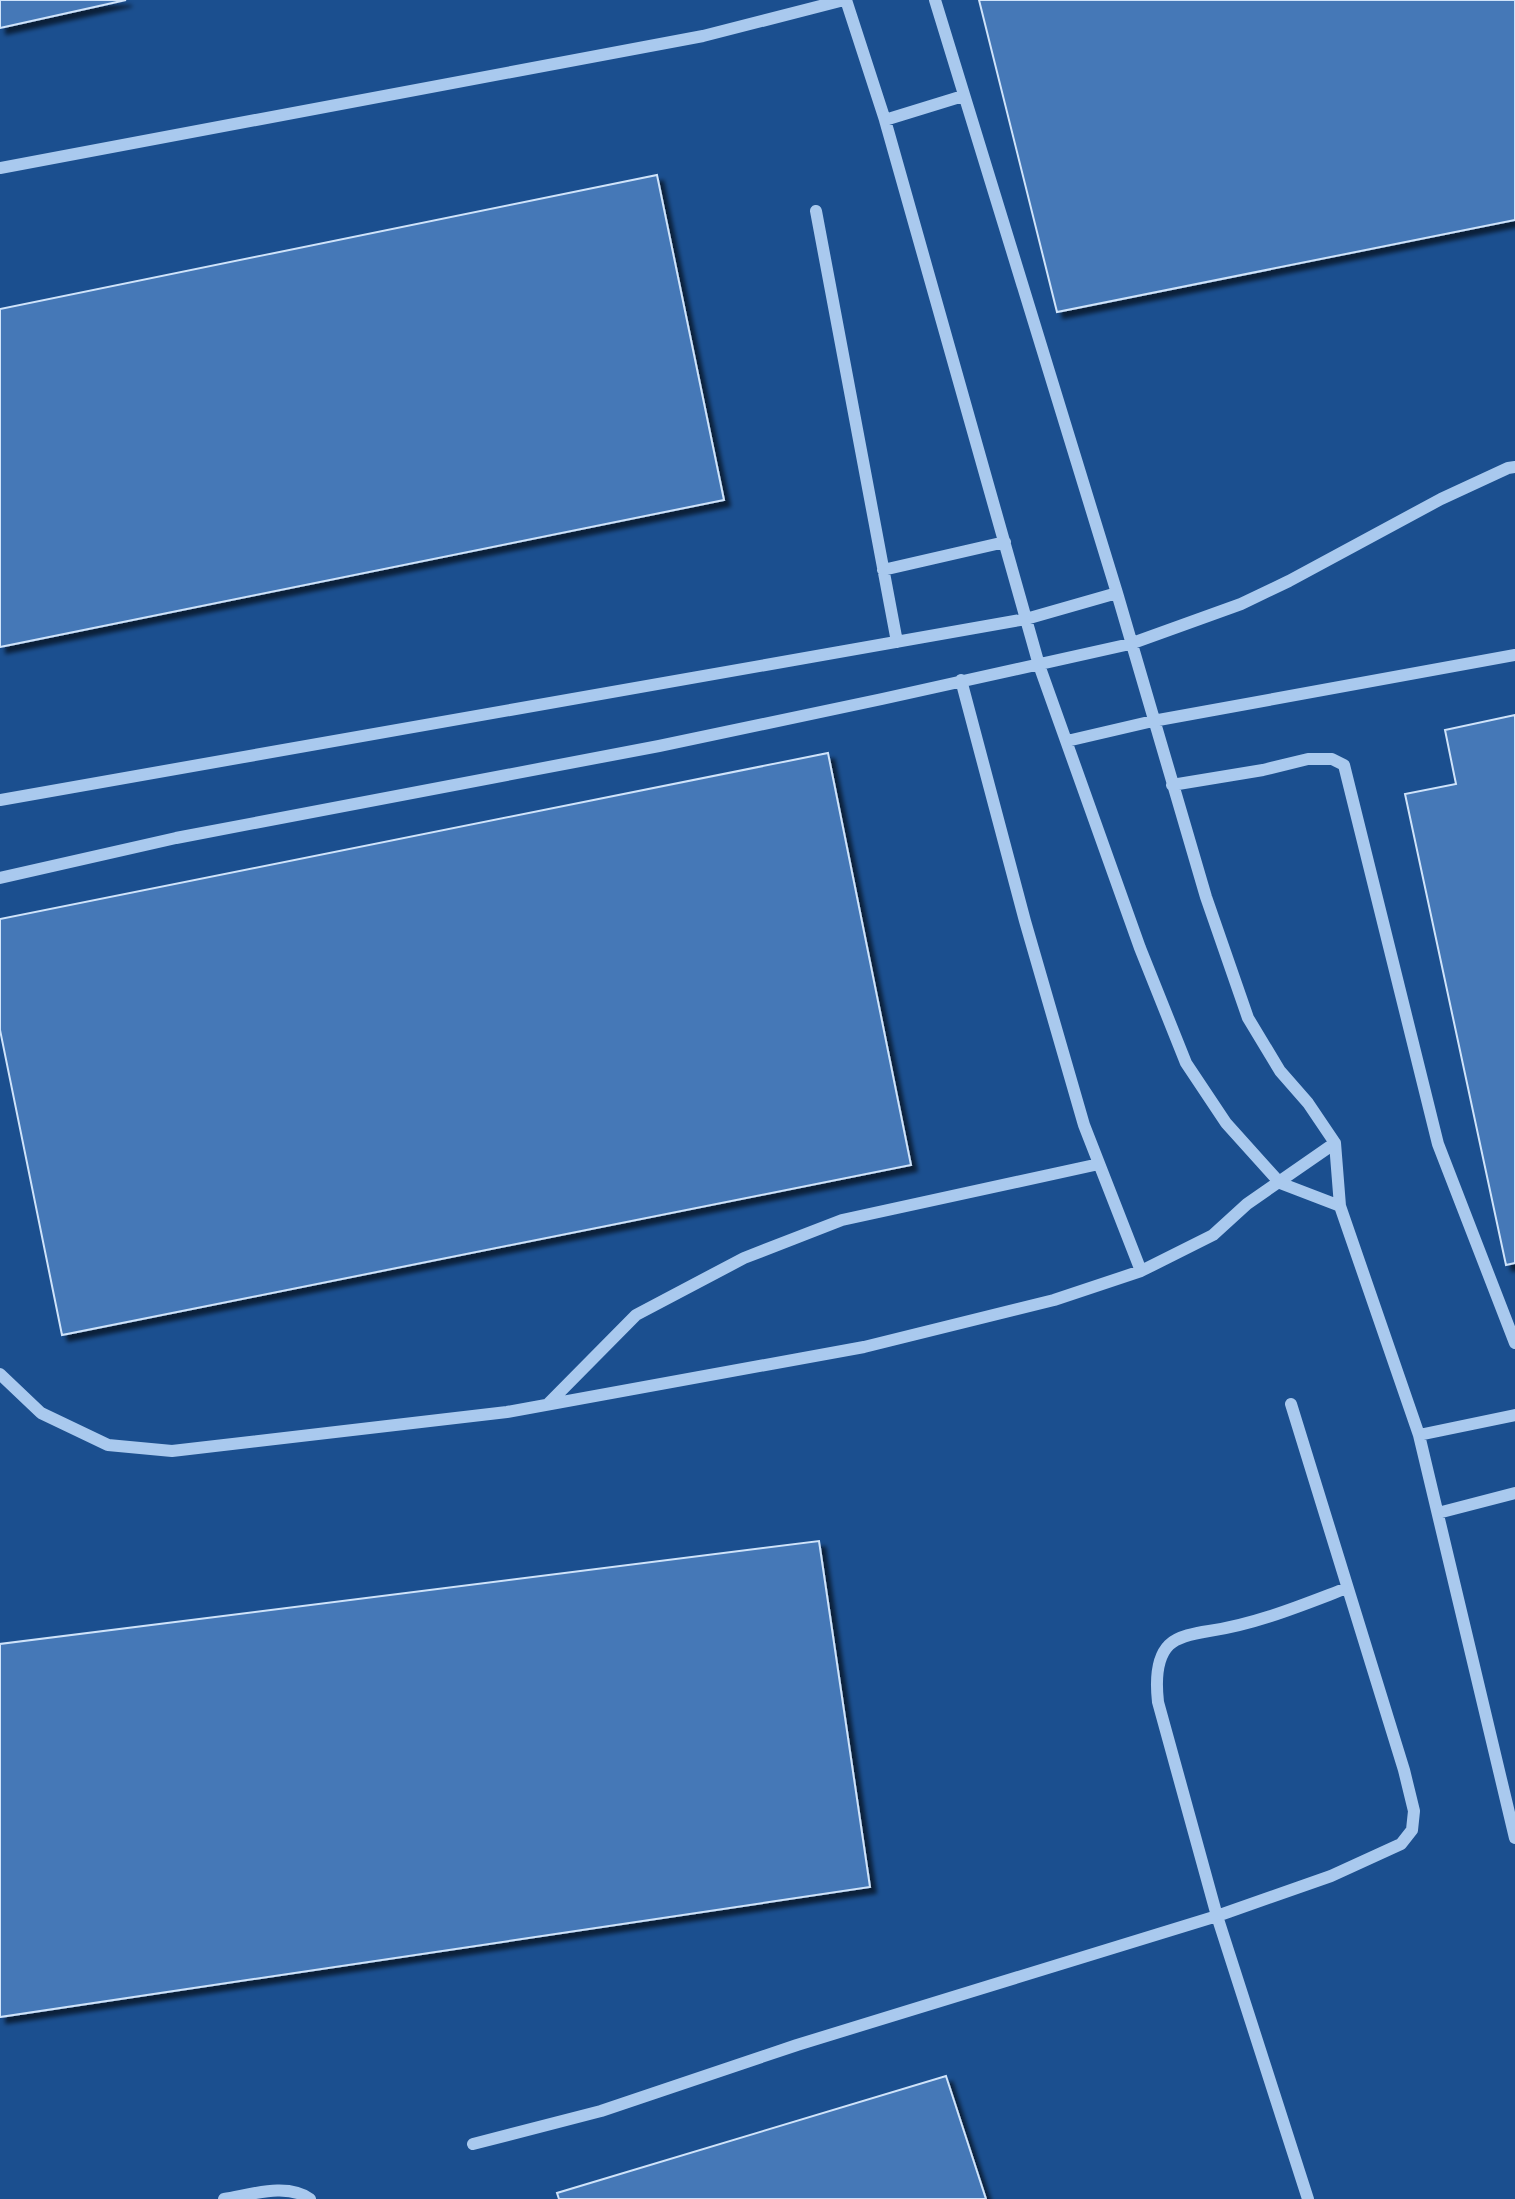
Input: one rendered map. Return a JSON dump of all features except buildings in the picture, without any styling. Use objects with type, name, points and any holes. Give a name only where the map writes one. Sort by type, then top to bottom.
[{"type":"lane","points":[[0,168],[702,36],[845,0],[885,120],[1039,665],[1140,948],[1186,1063],[1226,1123],[1280,1183],[1340,1206]]},
{"type":"lane","points":[[935,0],[1117,593],[1206,897],[1248,1018],[1280,1071],[1308,1103],[1335,1143],[1340,1206],[1419,1435],[1515,1838]]},
{"type":"lane","points":[[885,120],[963,96]]},
{"type":"lane","points":[[816,211],[897,642]]},
{"type":"lane","points":[[0,878],[176,838],[672,743],[1130,643],[1241,604],[1441,499],[1515,467]]},
{"type":"lane","points":[[883,570],[1004,542]]},
{"type":"lane","points":[[0,800],[1026,619],[1117,593]]},
{"type":"lane","points":[[1066,741],[1153,721],[1515,655]]},
{"type":"lane","points":[[961,680],[1025,921],[1084,1125],[1140,1271]]},
{"type":"lane","points":[[1172,785],[1308,760],[1332,759],[1344,765],[1438,1144],[1515,1343]]},
{"type":"lane","points":[[0,1374],[41,1413],[108,1445],[172,1451],[507,1412],[864,1347],[1054,1300],[1140,1271],[1213,1235],[1247,1204],[1335,1143]]},
{"type":"lane","points":[[548,1404],[636,1315],[744,1258],[842,1220],[1099,1164]]},
{"type":"lane","points":[[473,2144],[601,2110],[797,2045],[1217,1916],[1343,1871],[1401,1844],[1412,1830],[1414,1811],[1404,1770],[1291,1404]]},
{"type":"lane","points":[[1419,1435],[1515,1415]]},
{"type":"lane","points":[[1438,1513],[1515,1493]]},
{"type":"lane","points":[[1308,2199],[1217,1916],[1157,1702],[1156,1679],[1162,1658],[1170,1644],[1199,1632],[1248,1623],[1347,1588]]},
{"type":"lane","points":[[224,2199],[275,2191],[299,2192],[310,2199]]}]
